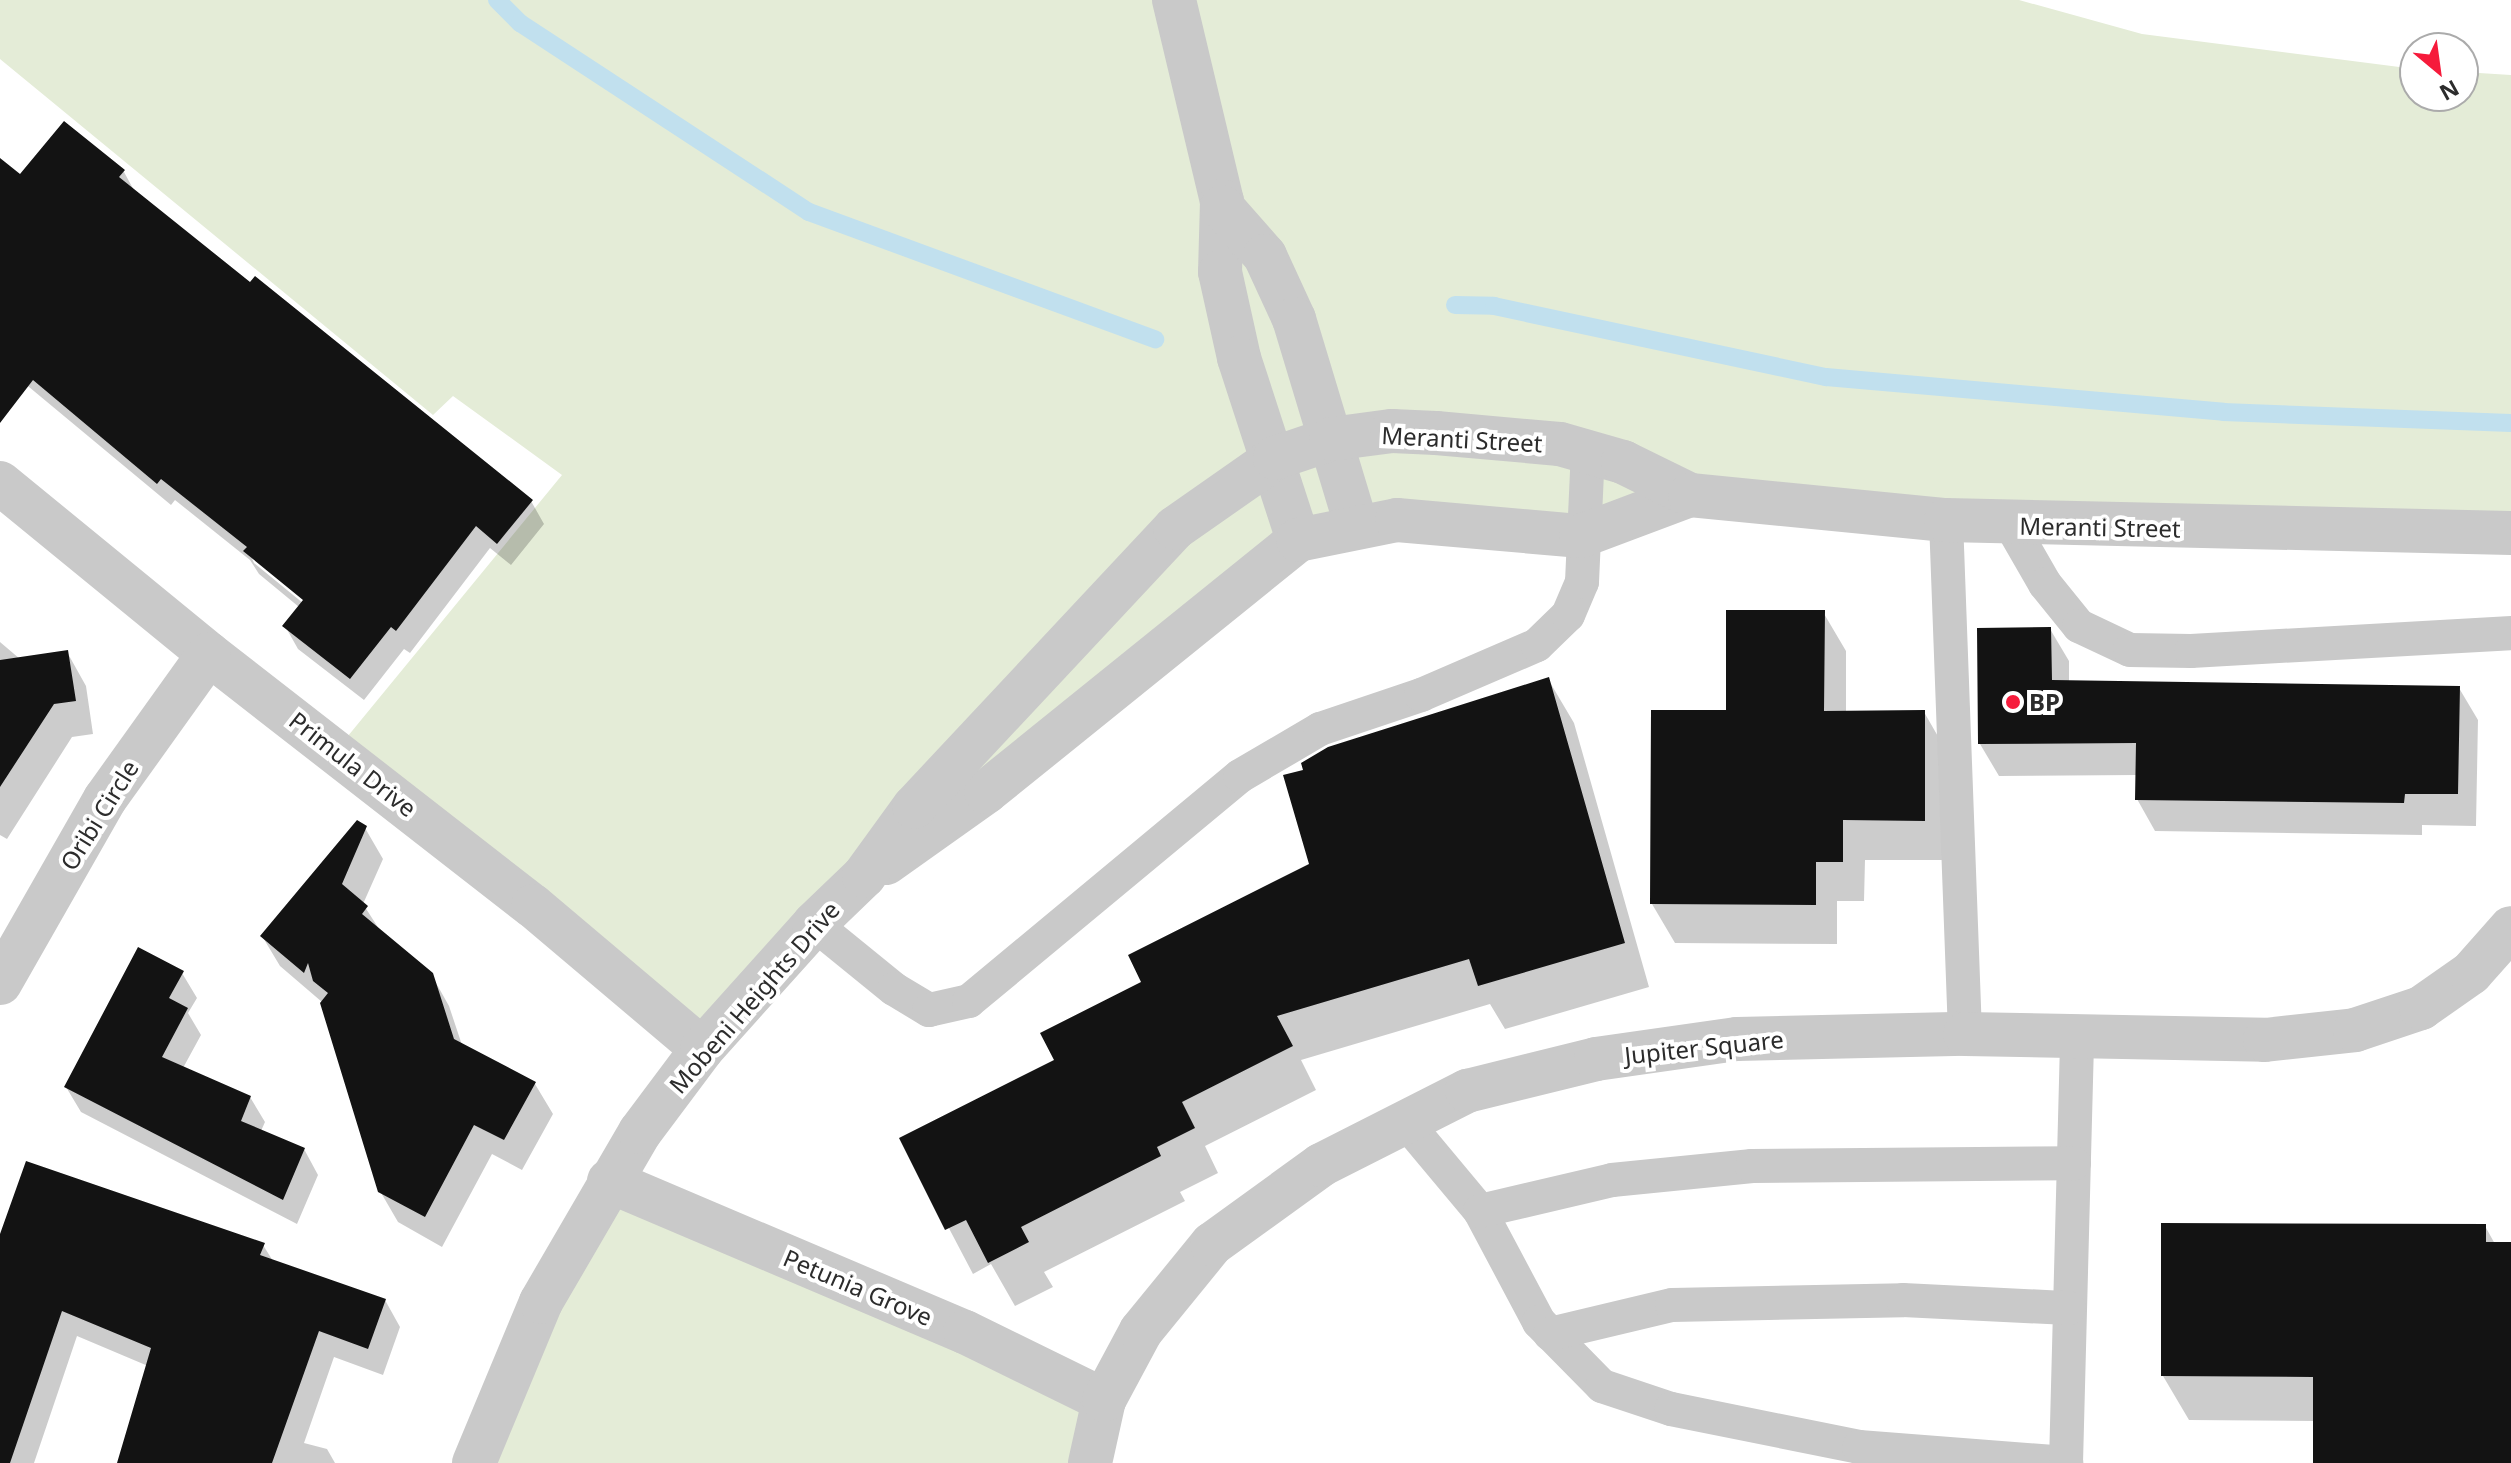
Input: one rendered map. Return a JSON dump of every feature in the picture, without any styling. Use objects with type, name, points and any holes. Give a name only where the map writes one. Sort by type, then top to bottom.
[{"type":"street","points":[[1175,0],[1222,207],[1220,272],[1239,358],[1275,458],[1298,540]]},
{"type":"street","points":[[1222,207],[1265,256],[1294,319],[1356,525]]},
{"type":"street","name":"Meranti Street","points":[[1275,458],[1331,439],[1392,431],[1436,433],[1560,444],[1623,462],[1690,495],[1946,520],[2011,525],[2511,533]]},
{"type":"street","name":"Mobeni Heights Drive","points":[[864,876],[914,807],[1175,528],[1275,458]]},
{"type":"street","name":"Primula Drive","points":[[0,483],[209,654],[533,906],[702,1049]]},
{"type":"street","name":"Meranti Street","points":[[1356,525],[1397,520],[1581,536],[1690,495]]},
{"type":"street","name":"Mobeni Heights Drive","points":[[474,1463],[541,1302],[609,1181],[702,1049],[814,924],[864,876],[986,792],[1298,540],[1356,525]]},
{"type":"street","name":"Oribi Circle","points":[[0,983],[105,799],[209,654]]},
{"type":"street","name":"Jupiter Square","points":[[1090,1463],[1104,1400],[1141,1331],[1212,1244],[1321,1165],[1404,1120],[1467,1091],[1596,1059],[1737,1039],[1965,1034],[2265,1040],[2355,1030],[2421,1008],[2471,973],[2511,928]]},
{"type":"street","name":"Petunia Grove","points":[[609,1181],[965,1332],[1104,1400]]},
{"type":"lane","points":[[814,924],[894,989],[929,1010],[969,1001],[1240,776],[1320,729],[1421,695],[1537,645],[1568,615],[1582,582],[1581,536],[1588,452]]},
{"type":"lane","points":[[1946,520],[1965,1034]]},
{"type":"lane","points":[[2011,525],[2045,584],[2079,626],[2130,650],[2191,651],[2511,633]]},
{"type":"lane","points":[[1404,1120],[1480,1211],[1550,1334],[1602,1386],[1671,1409],[1859,1447],[2066,1463],[2077,1038]]},
{"type":"lane","points":[[1480,1211],[1612,1180],[1752,1166],[2074,1163]]},
{"type":"lane","points":[[1550,1334],[1672,1305],[1903,1300],[2069,1308]]},
{"type":"green space","points":[[0,0],[2019,0],[2142,34],[2399,67],[2399,112],[2479,112],[2479,73],[2511,75],[2511,534],[1748,504],[1620,525],[1353,527],[930,837],[702,1049],[334,753],[562,475],[453,396],[433,415],[0,59]]},
{"type":"green space","points":[[609,1182],[1101,1402],[1087,1463],[476,1463]]},
{"type":"building","points":[[64,121],[125,170],[119,177],[250,282],[255,276],[533,500],[497,544],[476,526],[396,631],[391,627],[350,679],[282,626],[303,600],[243,551],[247,547],[161,479],[157,484],[33,380],[0,423],[0,158],[20,174]]},
{"type":"building","points":[[1726,610],[1825,610],[1824,711],[1925,710],[1925,821],[1843,820],[1843,862],[1816,862],[1816,905],[1650,904],[1651,710],[1726,710]]},
{"type":"building","points":[[2051,627],[2052,680],[2460,686],[2458,794],[2405,794],[2404,803],[2135,800],[2136,743],[1978,744],[1977,628]]},
{"type":"building","points":[[68,650],[76,701],[54,704],[0,787],[0,660]]},
{"type":"building","points":[[1549,677],[1625,943],[1478,986],[1469,959],[1277,1016],[1293,1046],[1182,1102],[1195,1128],[1157,1147],[1161,1156],[1021,1227],[1029,1242],[988,1263],[966,1220],[945,1230],[899,1138],[1054,1060],[1040,1033],[1141,982],[1128,955],[1309,864],[1283,775],[1303,770],[1301,763],[1328,747]]},
{"type":"building","points":[[357,820],[367,826],[342,884],[368,906],[362,914],[433,973],[454,1039],[536,1082],[504,1140],[474,1125],[425,1217],[378,1192],[320,1003],[328,993],[313,981],[308,963],[304,973],[260,936]]},
{"type":"building","points":[[138,947],[184,971],[169,998],[188,1008],[162,1057],[251,1096],[241,1121],[305,1148],[283,1200],[64,1087]]},
{"type":"building","points":[[26,1161],[265,1243],[260,1255],[386,1299],[368,1349],[319,1331],[272,1463],[117,1463],[151,1348],[62,1311],[10,1463],[0,1463],[0,1234]]},
{"type":"building","points":[[2161,1223],[2486,1224],[2486,1242],[2511,1242],[2511,1463],[2313,1463],[2313,1377],[2161,1376]]},
{"type":"waterway","points":[[497,0],[520,23],[809,212],[1155,339]]},
{"type":"waterway","points":[[1455,305],[1494,306],[1826,377],[2223,412],[2511,423]]},
{"type":"place","name":"BP","points":[[2013,702]]}]
